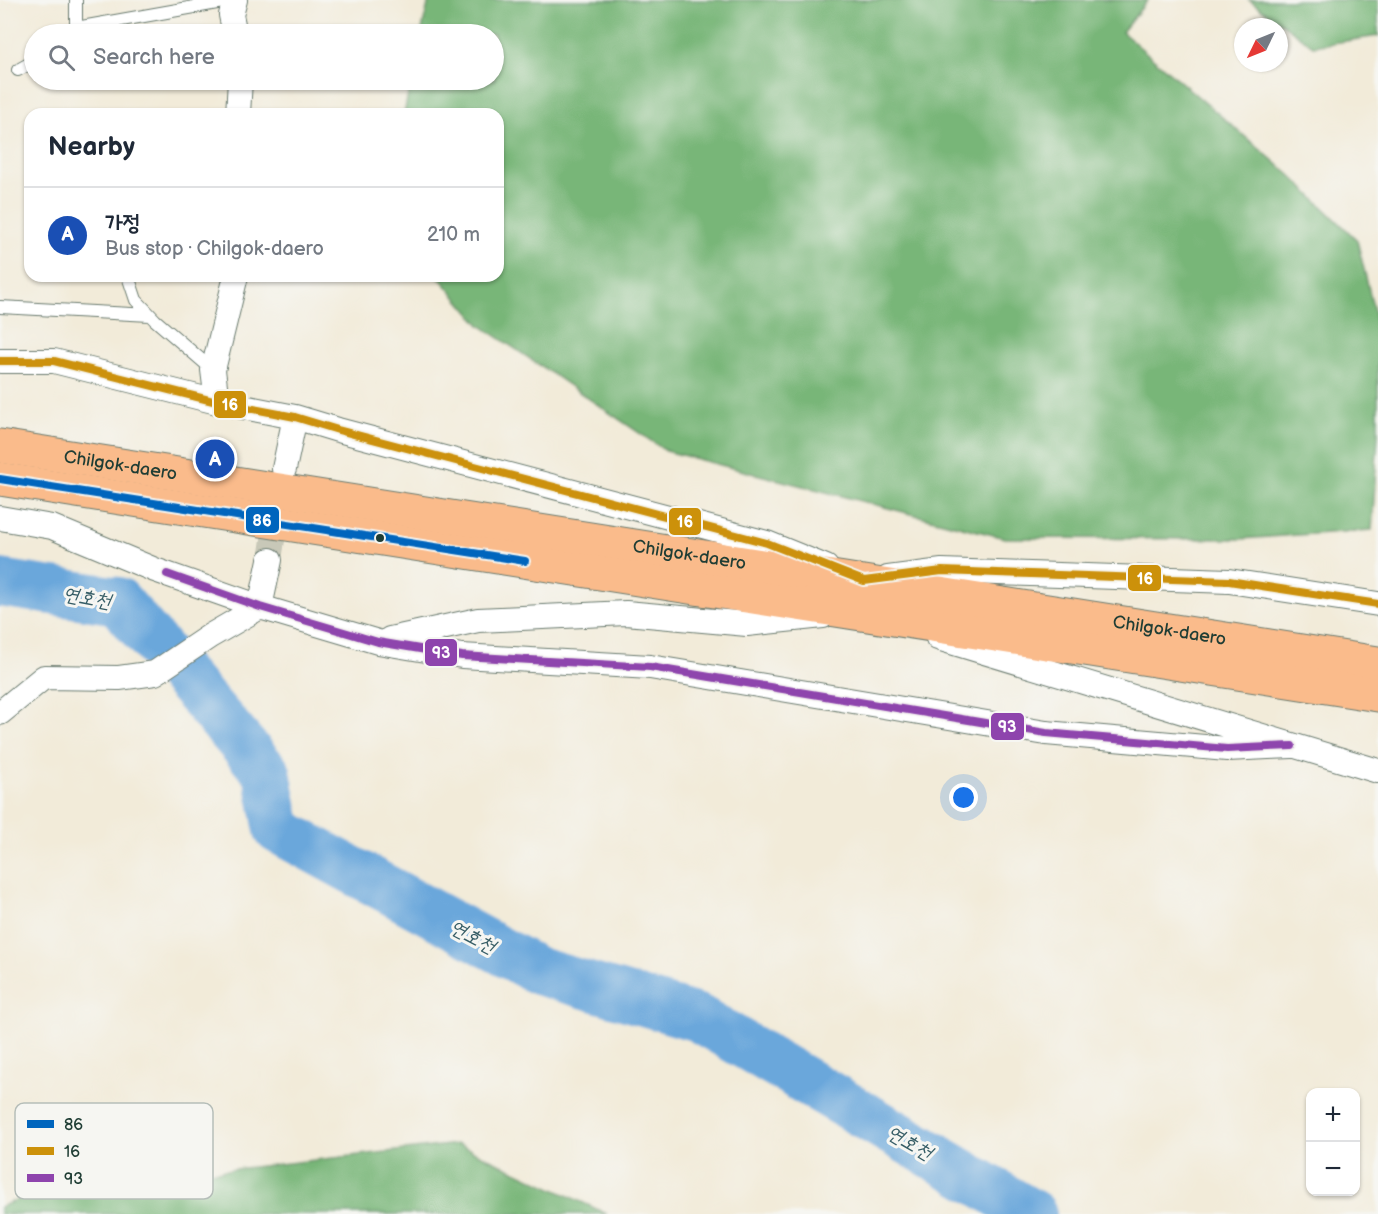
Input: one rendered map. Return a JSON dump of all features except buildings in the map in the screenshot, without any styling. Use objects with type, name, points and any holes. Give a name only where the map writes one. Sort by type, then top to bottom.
[{"type":"highway","name":"Chilgok-daero","points":[[0,446],[1378,663]]},
{"type":"highway","name":"Chilgok-daero","points":[[0,478],[1378,695]]},
{"type":"street","points":[[233,24],[231,15],[234,0]]},
{"type":"street","points":[[238,108],[239,90]]},
{"type":"street","points":[[217,402],[213,370],[235,282]]},
{"type":"street","points":[[0,361],[54,361],[217,402],[295,417],[767,543],[864,581],[942,571],[1229,581],[1378,604]]},
{"type":"street","points":[[284,469],[295,417]]},
{"type":"street","points":[[0,518],[52,527],[155,570],[260,607],[378,642],[462,656],[650,667],[1046,733],[1227,749],[1292,746]]},
{"type":"street","points":[[0,713],[44,677],[120,678],[155,673],[210,636],[260,607],[270,560]]},
{"type":"street","points":[[378,642],[478,620],[626,613],[747,624],[856,613],[1378,771]]},
{"type":"lane","points":[[74,24],[76,0]]},
{"type":"lane","points":[[113,24],[234,0]]},
{"type":"lane","points":[[18,70],[24,67]]},
{"type":"lane","points":[[130,282],[136,300],[150,315],[213,370]]},
{"type":"lane","points":[[0,307],[150,315]]},
{"type":"green space","points":[[429,0],[1148,0],[1122,32],[1289,174],[1357,240],[1378,327],[1378,434],[1372,530],[1240,539],[1005,538],[666,451],[480,325],[443,282],[504,282],[504,108],[405,108],[409,90],[504,90],[504,24],[423,24]]},
{"type":"green space","points":[[1249,0],[1378,0],[1378,36],[1313,46],[1288,28],[1288,18],[1274,18]]},
{"type":"green space","points":[[458,1144],[607,1214],[0,1214],[0,1207],[18,1199],[213,1199],[213,1171]]},
{"type":"waterway","name":"연호천","points":[[0,583],[118,601],[267,773],[278,830],[538,971],[698,1018],[1033,1214]]},
{"type":"tunnel","points":[[270,560],[278,506]]},
{"type":"transit line","name":"16","points":[[0,361],[54,361],[217,402],[295,417],[767,543],[864,581],[942,571],[1229,581],[1378,604]]},
{"type":"transit line","name":"86","points":[[0,479],[525,561]]},
{"type":"transit line","name":"93","points":[[167,574],[260,607],[378,642],[462,656],[650,667],[1046,733],[1227,749],[1292,746]]},
{"type":"place","name":"가정","points":[[215,459]]}]
